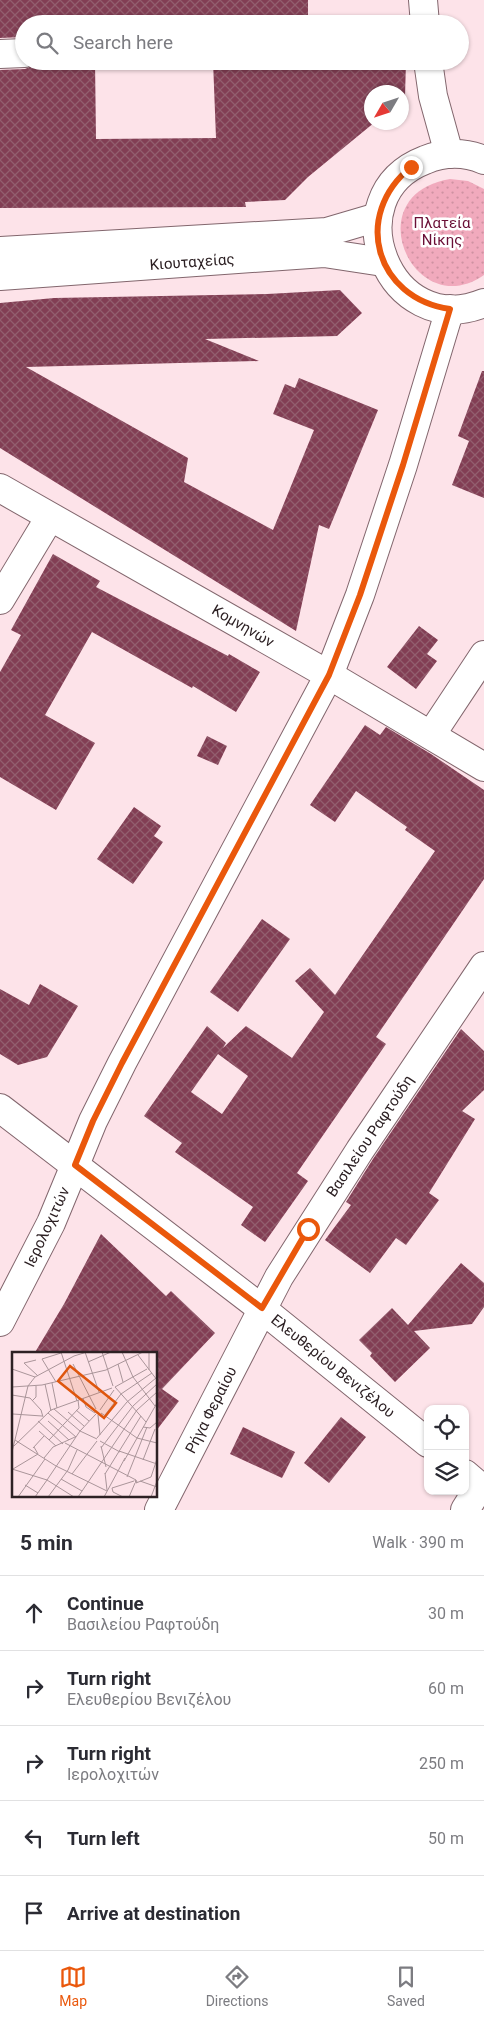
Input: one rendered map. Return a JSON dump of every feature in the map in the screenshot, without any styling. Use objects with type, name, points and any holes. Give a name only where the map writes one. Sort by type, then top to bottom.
[{"type":"street","points":[[423,0],[424,15]]},
{"type":"street","points":[[0,54],[15,53]]},
{"type":"street","points":[[429,70],[433,96],[449,154]]},
{"type":"street","points":[[484,160],[469,155],[449,154],[420,162],[403,173],[389,189],[378,217],[377,240],[383,262],[393,278],[414,298],[431,306],[450,309],[468,308],[484,304]]},
{"type":"street","name":"Κιουταχείας","points":[[0,251],[327,232],[378,217]]},
{"type":"street","name":"Κιουταχείας","points":[[0,276],[324,253],[383,262]]},
{"type":"street","name":"Ιερολοχιτών","points":[[0,1322],[51,1223],[93,1121],[122,1063],[329,675],[363,586],[403,465],[450,309]]},
{"type":"street","name":"Κομνηνών","points":[[0,488],[329,675],[484,767]]},
{"type":"street","points":[[0,600],[50,517]]},
{"type":"street","points":[[431,735],[484,655]]},
{"type":"street","name":"Βασιλείου Ραφτούδη","points":[[262,1308],[308,1229],[484,966]]},
{"type":"street","name":"Ελευθερίου Βενιζέλου","points":[[0,1108],[262,1308],[424,1440]]},
{"type":"street","name":"Ρήγα Φεραίου","points":[[160,1510],[262,1308]]},
{"type":"street","points":[[465,1510],[476,1483]]},
{"type":"green space","name":"Πλατεία Νίκης","points":[[450,179],[468,181],[484,189],[484,275],[459,286],[436,283],[417,270],[405,251],[401,229],[405,208],[421,190]]},
{"type":"building","points":[[0,0],[308,0],[308,15],[15,15],[15,37],[0,38]]},
{"type":"building","points":[[0,70],[95,70],[96,139],[216,138],[213,70],[406,70],[405,85],[364,85],[365,130],[308,177],[285,200],[245,202],[246,207],[0,208]]},
{"type":"building","points":[[340,290],[362,313],[337,336],[205,339],[259,361],[26,367],[188,458],[184,482],[273,530],[314,430],[273,414],[285,384],[295,388],[299,378],[378,410],[329,529],[319,525],[296,631],[0,448],[0,303],[54,298],[267,294]]},
{"type":"building","points":[[482,371],[484,371],[484,498],[452,485],[469,441],[458,436]]},
{"type":"building","points":[[53,554],[100,581],[96,587],[228,656],[229,654],[260,672],[236,712],[193,686],[192,688],[92,632],[45,715],[95,743],[56,810],[0,777],[0,672],[21,635],[11,630]]},
{"type":"building","points":[[419,626],[438,640],[427,654],[437,661],[416,689],[387,667]]},
{"type":"building","points":[[365,725],[380,735],[386,727],[431,754],[484,790],[484,879],[376,1037],[386,1044],[297,1173],[308,1181],[265,1242],[241,1225],[253,1207],[175,1152],[182,1143],[144,1116],[207,1026],[226,1043],[223,1048],[246,1026],[292,1058],[324,1012],[295,981],[310,968],[335,995],[435,851],[405,830],[407,827],[356,791],[335,822],[310,805]],"holes":[[[218,1054],[248,1076],[222,1114],[191,1092]]]},
{"type":"building","points":[[207,736],[227,746],[218,765],[197,756]]},
{"type":"building","points":[[134,807],[161,826],[154,836],[163,842],[133,884],[97,859]]},
{"type":"building","points":[[262,919],[290,939],[238,1012],[210,992]]},
{"type":"building","points":[[40,984],[78,1006],[47,1057],[18,1065],[0,1054],[0,989],[29,1005]]},
{"type":"building","points":[[461,1029],[484,1051],[484,1090],[462,1111],[475,1119],[429,1193],[439,1200],[406,1245],[396,1238],[370,1273],[325,1240],[351,1205],[346,1202],[373,1159]]},
{"type":"building","points":[[101,1234],[166,1296],[171,1291],[215,1333],[162,1389],[179,1401],[158,1428],[158,1352],[35,1352],[64,1304]]},
{"type":"building","points":[[461,1263],[484,1283],[484,1307],[472,1324],[414,1331],[430,1348],[395,1382],[370,1356],[372,1353],[359,1340],[392,1308],[408,1325]]},
{"type":"building","points":[[341,1417],[366,1437],[329,1483],[304,1463]]},
{"type":"building","points":[[243,1427],[295,1452],[282,1478],[230,1454]]},
{"type":"route","points":[[308,1229],[262,1308],[75,1165],[93,1121],[122,1063],[329,675],[360,595],[403,465],[450,309],[431,306],[414,298],[399,286],[383,262],[377,240],[378,217],[389,189],[411,167]]}]
